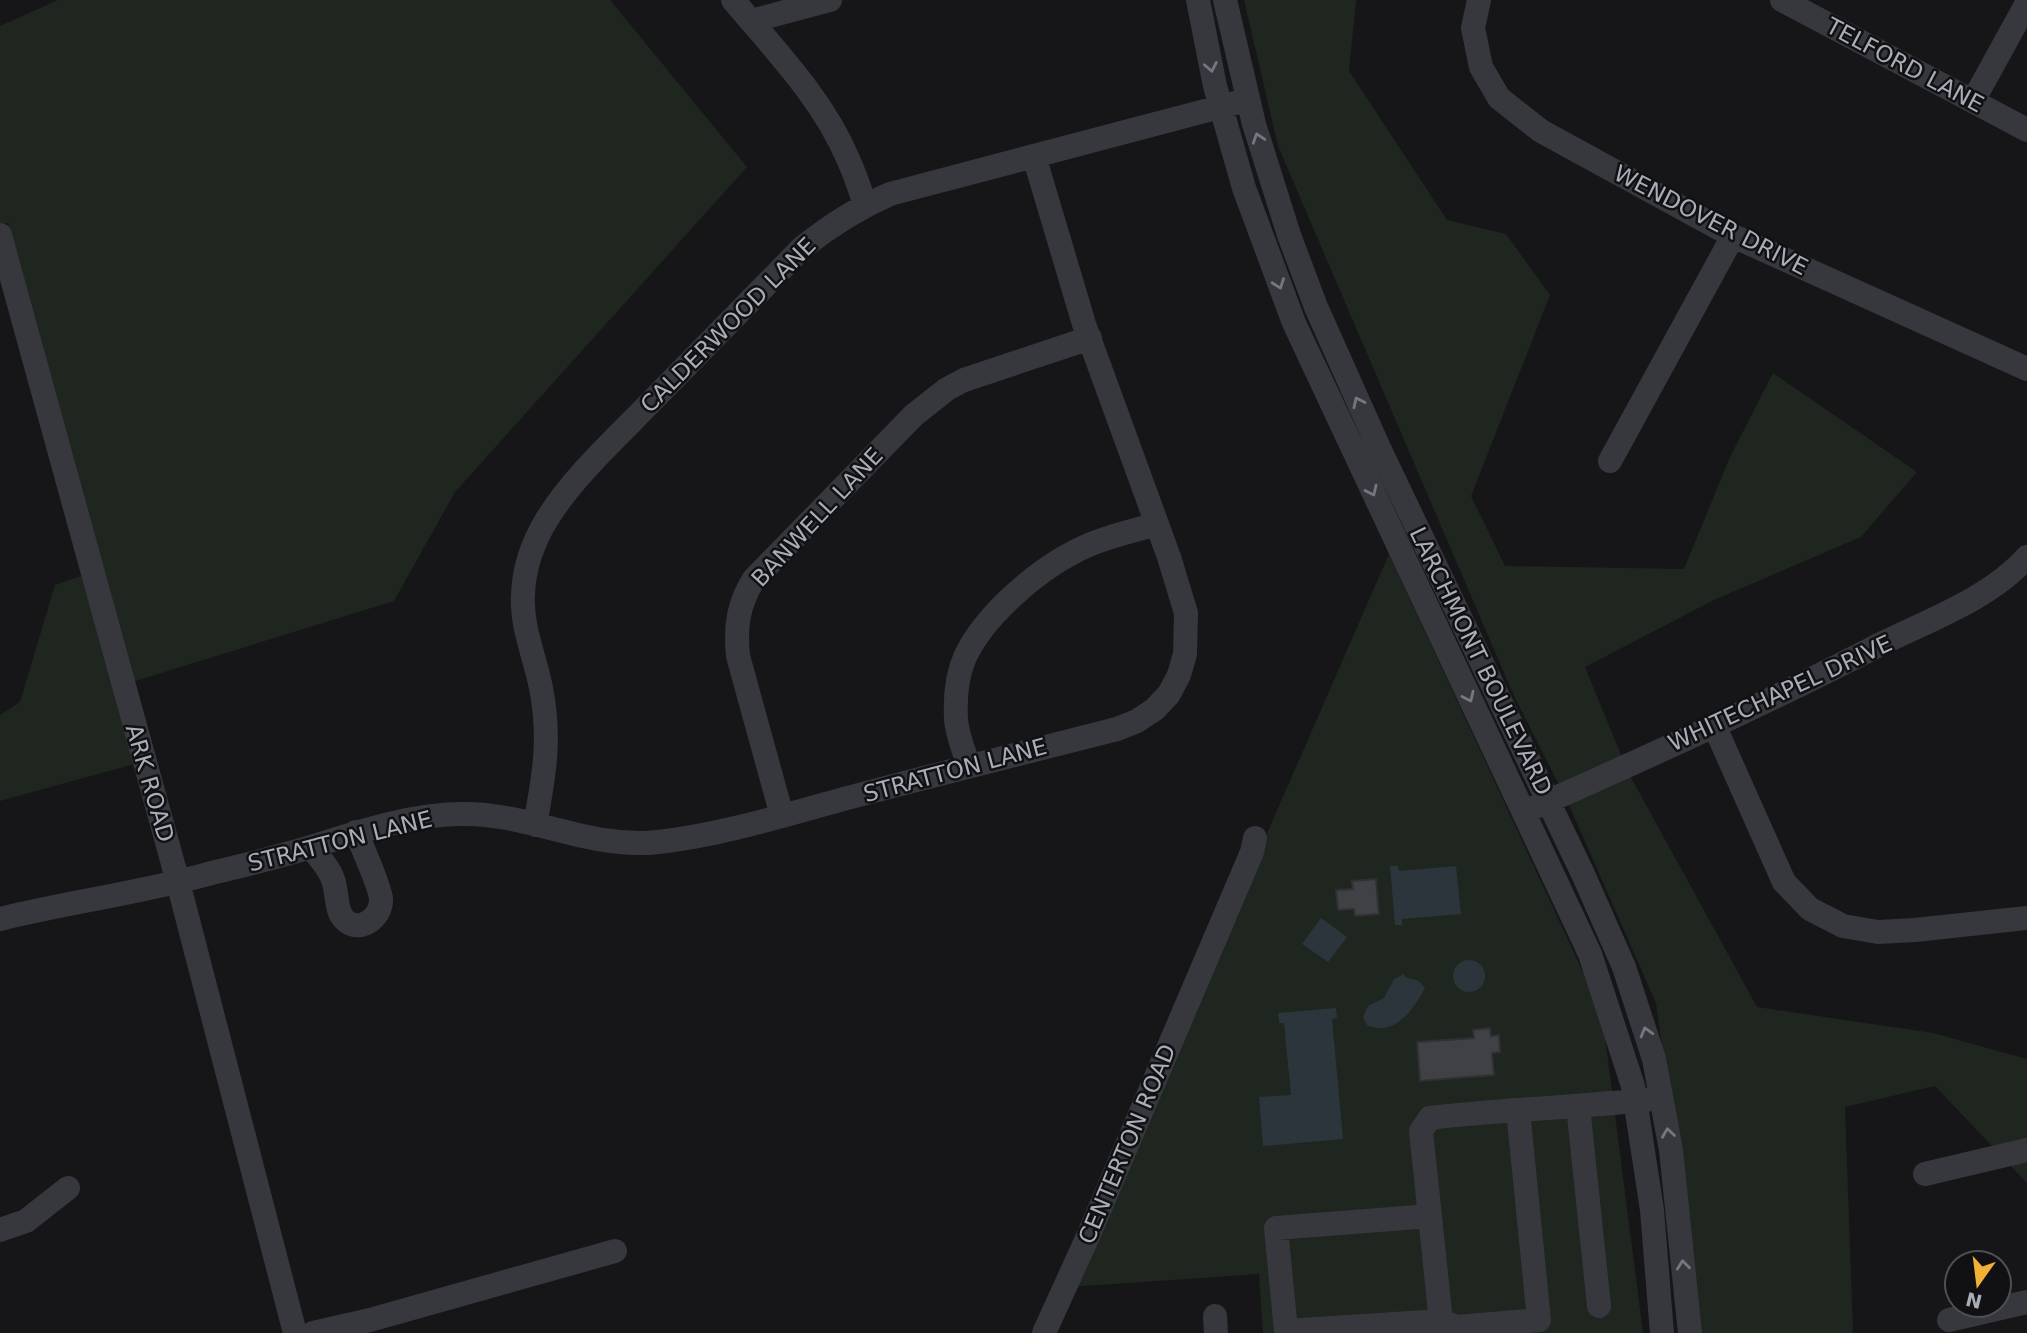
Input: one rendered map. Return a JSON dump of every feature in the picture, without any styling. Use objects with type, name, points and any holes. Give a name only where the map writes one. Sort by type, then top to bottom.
[{"type":"street","points":[[733,0],[827,119],[848,158],[865,205]]},
{"type":"street","points":[[751,21],[831,0]]},
{"type":"street","name":"LARCHMONT BOULEVARD","points":[[1198,0],[1221,107],[1244,188],[1294,323],[1590,954],[1629,1074],[1635,1101],[1652,1210],[1662,1333]]},
{"type":"street","name":"LARCHMONT BOULEVARD","points":[[1225,0],[1248,100],[1289,235],[1326,330],[1624,967],[1654,1059],[1662,1098],[1671,1150],[1690,1333]]},
{"type":"street","name":"WENDOVER DRIVE","points":[[1479,0],[1474,28],[1481,67],[1499,98],[1541,131],[1733,236],[2027,369]]},
{"type":"street","name":"TELFORD LANE","points":[[1782,0],[2027,130]]},
{"type":"street","points":[[1973,101],[2027,3]]},
{"type":"street","name":"CALDERWOOD LANE","points":[[536,825],[546,764],[547,728],[523,616],[523,596],[525,576],[537,537],[559,501],[605,449],[793,257],[834,222],[890,194],[1248,100]]},
{"type":"street","name":"STRATTON LANE","points":[[0,919],[178,882],[405,820],[461,814],[502,817],[590,839],[637,844],[684,838],[782,816],[1117,729],[1155,709],[1169,694],[1179,675],[1185,654],[1185,613],[1181,593],[1090,338],[1034,156]]},
{"type":"street","name":"ARK ROAD","points":[[0,235],[4,271],[178,882],[295,1333]]},
{"type":"street","points":[[1610,461],[1733,236]]},
{"type":"street","name":"BANWELL LANE","points":[[782,816],[738,656],[736,640],[739,607],[754,579],[914,415],[939,395],[964,380],[998,367],[1090,338]]},
{"type":"street","points":[[969,766],[956,723],[956,696],[965,657],[978,635],[996,613],[1052,565],[1077,550],[1157,524]]},
{"type":"street","name":"WHITECHAPEL DRIVE","points":[[1523,813],[1714,725],[1967,602],[2006,577],[2027,557]]},
{"type":"street","points":[[1714,725],[1784,881],[1810,909],[1843,926],[1878,932],[2027,918]]},
{"type":"street","points":[[310,847],[331,874],[341,915],[356,926],[367,924],[375,918],[380,909],[381,897],[356,832]]},
{"type":"street","name":"CENTERTON ROAD","points":[[1044,1333],[1252,852],[1255,838]]},
{"type":"street","points":[[1441,1321],[1421,1131],[1430,1118],[1662,1098]]},
{"type":"street","points":[[1578,1106],[1599,1306]]},
{"type":"street","points":[[1430,1216],[1276,1228],[1286,1331],[1441,1321],[1457,1327],[1539,1320],[1518,1110]]},
{"type":"street","points":[[1925,1174],[2027,1150]]},
{"type":"street","points":[[0,1230],[26,1221],[68,1188]]},
{"type":"street","points":[[313,1333],[370,1320],[615,1251]]},
{"type":"street","points":[[1949,1320],[2027,1302]]},
{"type":"shaded area","points":[[58,0],[610,0],[747,167],[455,492],[394,601],[132,682],[149,760],[0,801],[0,715],[20,702],[55,585],[92,572],[8,223],[0,225],[0,26]]},
{"type":"shaded area","points":[[1244,0],[1356,0],[1349,71],[1447,220],[1506,234],[1550,295],[1471,496],[1505,566],[1684,569],[1730,457],[1773,373],[1917,472],[1861,537],[1714,600],[1585,667],[1628,772],[1757,1007],[1933,1033],[2027,1059],[2027,1183],[1935,1086],[1845,1107],[1853,1333],[1701,1333],[1656,1003],[1569,805],[1514,696],[1278,146]]},
{"type":"shaded area","points":[[1389,554],[1602,1013],[1643,1333],[1263,1333],[1259,1274],[1069,1287]]},
{"type":"shaded area","points":[[1390,866],[1398,866],[1399,871],[1456,866],[1461,914],[1402,919],[1402,925],[1395,925]]},
{"type":"shaded area","points":[[1321,918],[1347,937],[1328,962],[1302,944]]},
{"type":"shaded area","points":[[1469,960],[1480,965],[1485,976],[1480,987],[1469,992],[1458,987],[1453,976],[1458,965]]},
{"type":"shaded area","points":[[1404,974],[1405,977],[1419,981],[1425,988],[1416,1004],[1395,1024],[1377,1028],[1367,1025],[1363,1017],[1368,1006],[1384,998],[1394,979]]},
{"type":"shaded area","points":[[1336,1008],[1337,1018],[1332,1019],[1343,1139],[1263,1146],[1259,1097],[1291,1095],[1284,1023],[1279,1023],[1278,1013]]},
{"type":"building","points":[[1376,879],[1379,914],[1355,916],[1354,909],[1338,910],[1336,890],[1353,889],[1352,881]]},
{"type":"building","points":[[1490,1028],[1491,1036],[1499,1035],[1500,1052],[1492,1053],[1494,1075],[1420,1081],[1417,1042],[1474,1038],[1473,1030]]}]
